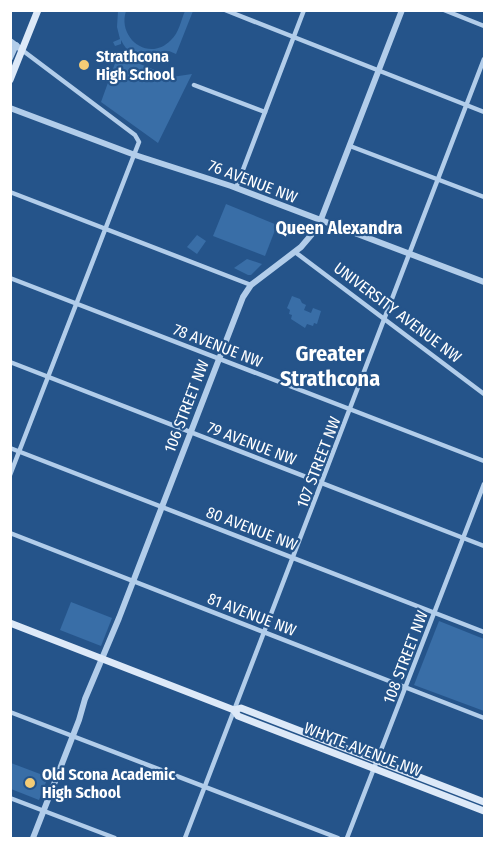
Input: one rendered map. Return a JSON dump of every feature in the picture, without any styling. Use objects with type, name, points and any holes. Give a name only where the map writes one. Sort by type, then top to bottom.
[{"type":"main road","points":[[10,80],[16,45],[38,10]]},
{"type":"main road","name":"WHYTE AVENUE NW","points":[[10,623],[234,710],[238,716],[484,802]]},
{"type":"main road","name":"WHYTE AVENUE NW","points":[[376,764],[484,811]]},
{"type":"street","points":[[225,10],[484,112]]},
{"type":"street","points":[[236,188],[304,10]]},
{"type":"street","name":"106 STREET NW","points":[[33,838],[85,699],[243,297],[251,285],[295,252],[318,228],[402,10]]},
{"type":"street","points":[[444,10],[484,26]]},
{"type":"street","points":[[10,58],[16,45],[137,136],[139,143],[10,475]]},
{"type":"street","name":"107 STREET NW","points":[[185,838],[484,59]]},
{"type":"street","points":[[195,85],[265,112]]},
{"type":"street","name":"76 AVENUE NW","points":[[10,108],[236,188],[484,282]]},
{"type":"street","points":[[350,146],[484,197]]},
{"type":"street","points":[[10,192],[251,285]]},
{"type":"street","name":"UNIVERSITY AVENUE NW","points":[[295,252],[484,394]]},
{"type":"street","name":"78 AVENUE NW","points":[[10,278],[484,461]]},
{"type":"street","name":"79 AVENUE NW","points":[[10,362],[484,546]]},
{"type":"street","name":"80 AVENUE NW","points":[[10,448],[484,632]]},
{"type":"street","name":"108 STREET NW","points":[[347,838],[484,484]]},
{"type":"street","name":"81 AVENUE NW","points":[[10,533],[484,718]]},
{"type":"street","points":[[10,712],[338,838]]},
{"type":"street","points":[[10,798],[115,838]]},
{"type":"shaded area","points":[[118,11],[126,11],[124,21],[130,38],[145,48],[153,49],[171,40],[178,30],[185,11],[193,11],[176,54],[169,51],[156,57],[142,58],[130,52],[121,40],[121,44],[115,46],[113,42],[120,39],[117,27]]},
{"type":"shaded area","points":[[118,55],[172,77],[192,74],[158,143],[101,102]]},
{"type":"shaded area","points":[[226,204],[277,225],[265,256],[213,236]]},
{"type":"shaded area","points":[[197,235],[206,241],[197,254],[187,247]]},
{"type":"shaded area","points":[[247,259],[262,264],[251,275],[234,268]]},
{"type":"shaded area","points":[[292,296],[300,299],[306,305],[304,310],[311,313],[313,308],[321,311],[317,324],[314,323],[313,326],[307,324],[305,328],[291,319],[292,315],[289,314],[290,310],[287,308]]},
{"type":"shaded area","points":[[71,602],[112,618],[101,646],[60,630]]},
{"type":"shaded area","points":[[439,621],[484,639],[484,711],[414,685]]},
{"type":"shaded area","name":"Old Scona Academic High School","points":[[11,763],[48,777],[39,800],[11,789]]},
{"type":"place","name":"Strathcona High School","points":[[84,65]]},
{"type":"place","name":"Old Scona Academic High School","points":[[30,783]]},
{"type":"district","name":"Queen Alexandra","points":[[339,228]]},
{"type":"district","name":"Greater Strathcona","points":[[330,366]]}]
